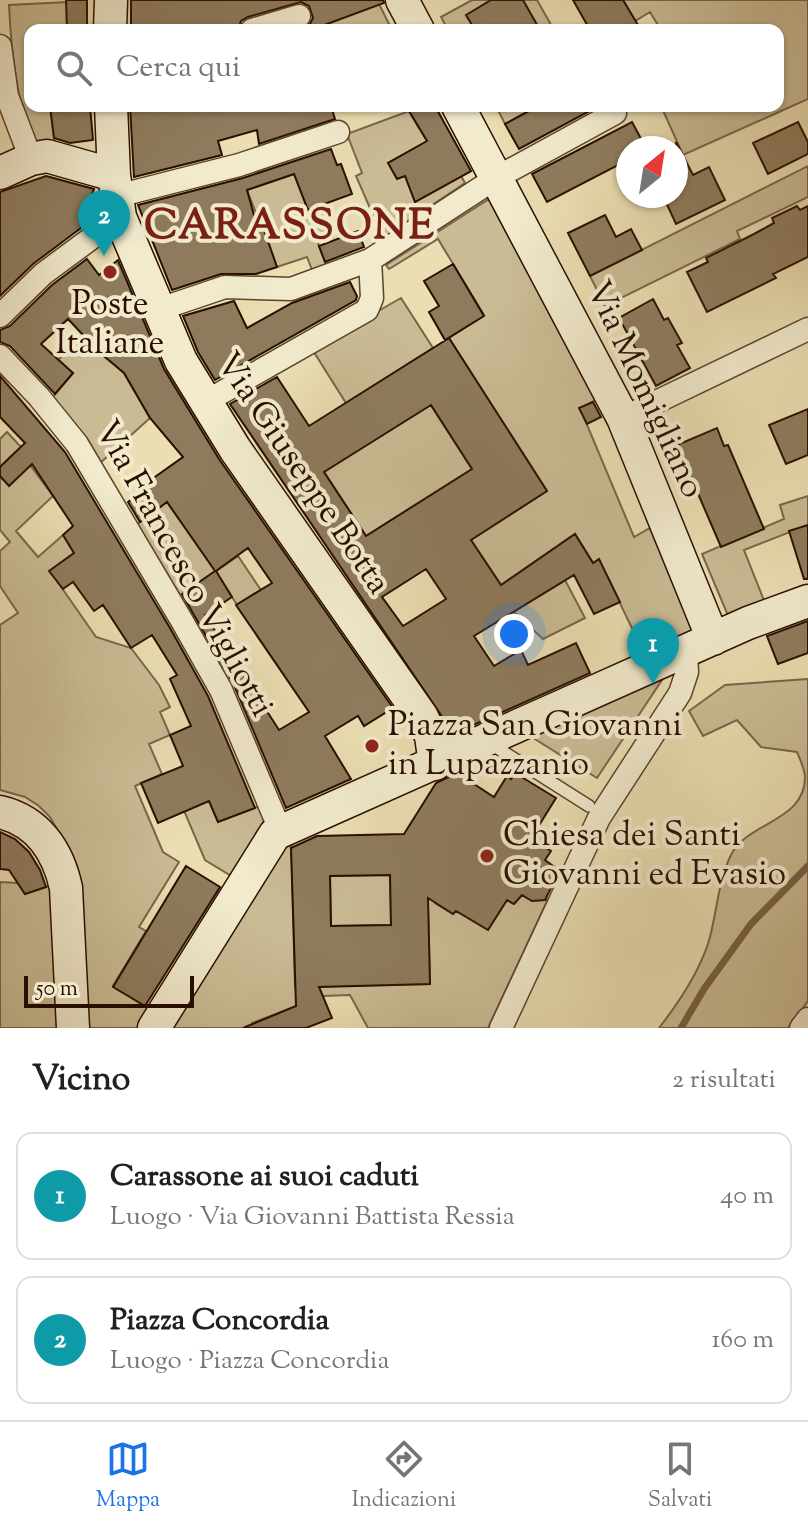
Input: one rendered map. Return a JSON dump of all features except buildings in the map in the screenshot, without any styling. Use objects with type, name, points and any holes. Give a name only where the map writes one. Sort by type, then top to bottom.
[{"type":"street","points":[[110,24],[111,0]]},
{"type":"street","points":[[402,0],[415,24]]},
{"type":"street","points":[[272,24],[299,16]]},
{"type":"street","points":[[0,46],[7,96],[31,159]]},
{"type":"street","name":"Via Giuseppe Botta","points":[[111,112],[117,196],[157,310],[181,361],[205,402],[422,717],[431,736],[435,764]]},
{"type":"street","name":"Via Momigliano","points":[[461,112],[623,418],[699,645]]},
{"type":"street","points":[[157,310],[225,287],[294,289],[370,260],[496,178],[615,113]]},
{"type":"street","points":[[0,316],[35,281],[81,244],[117,196],[239,165],[338,132]]},
{"type":"street","points":[[0,173],[31,159],[53,156],[117,196]]},
{"type":"street","points":[[205,402],[367,310],[372,298],[370,260]]},
{"type":"street","points":[[623,418],[808,329]]},
{"type":"street","name":"Via Francesco Vigliotti","points":[[0,356],[71,435],[174,608],[221,690],[281,832]]},
{"type":"street","points":[[154,1028],[268,844],[281,832],[699,645],[808,601]]},
{"type":"street","points":[[501,1028],[599,818],[680,693],[699,645]]},
{"type":"street","points":[[0,812],[19,818],[40,834],[61,868],[66,888],[73,1028]]},
{"type":"street","points":[[801,1028],[808,1019]]},
{"type":"lane","points":[[487,741],[589,806]]},
{"type":"shaded area","points":[[472,0],[537,0],[551,24],[445,24],[441,17]]},
{"type":"shaded area","points":[[623,0],[808,0],[808,99],[784,110],[784,24],[657,24],[650,12],[635,21]]},
{"type":"shaded area","points":[[68,2],[67,24],[24,24],[24,112],[51,112],[55,145],[43,146],[31,140],[18,90],[9,5]]},
{"type":"shaded area","points":[[379,4],[389,24],[325,24]]},
{"type":"shaded area","points":[[410,112],[419,128],[427,124],[465,183],[383,238],[356,176],[362,173],[347,134]]},
{"type":"shaded area","points":[[499,112],[527,112],[505,124]]},
{"type":"shaded area","points":[[664,112],[779,112],[688,153],[688,136],[674,136]]},
{"type":"shaded area","points":[[808,166],[808,197],[737,231],[740,239],[605,306],[590,276]]},
{"type":"shaded area","points":[[294,174],[308,210],[322,205],[333,237],[318,243],[328,269],[314,275],[307,257],[277,267],[247,190]]},
{"type":"shaded area","points":[[489,199],[596,400],[580,408],[634,537],[650,528],[695,635],[646,657],[599,560],[593,563],[575,534],[501,585],[471,540],[547,491],[449,338],[484,315],[438,239],[389,269],[386,265]]},
{"type":"shaded area","points":[[401,298],[433,348],[346,403],[312,349]]},
{"type":"shaded area","points":[[83,335],[124,373],[150,418],[99,464],[51,399],[73,373],[58,360]]},
{"type":"shaded area","points":[[430,404],[472,469],[366,536],[324,472]]},
{"type":"shaded area","points":[[7,432],[21,447],[0,467],[0,439]]},
{"type":"shaded area","points":[[30,465],[53,496],[16,531],[38,557],[63,535],[74,553],[50,571],[96,637],[131,648],[159,685],[170,707],[160,712],[170,735],[149,744],[162,774],[135,786],[163,852],[179,862],[139,927],[146,931],[113,986],[152,1011],[141,1028],[87,1028],[67,846],[50,817],[39,806],[25,797],[0,790],[0,625],[18,613],[0,586],[0,551],[10,542],[0,530],[0,477],[9,485]]},
{"type":"shaded area","points":[[808,496],[808,525],[744,550],[765,603],[729,618],[702,554],[784,519],[780,505]]},
{"type":"shaded area","points":[[167,502],[216,571],[238,556],[267,599],[243,614],[215,571],[200,606],[187,614],[133,527]]},
{"type":"shaded area","points":[[565,580],[585,618],[543,639],[513,611]]},
{"type":"shaded area","points":[[666,674],[597,778],[530,736]]},
{"type":"shaded area","points":[[808,679],[808,1001],[788,1028],[659,1028],[682,996],[701,961],[710,937],[724,872],[732,853],[740,842],[797,803],[805,776],[797,752],[761,747],[737,720],[703,736],[689,711],[725,685]]},
{"type":"shaded area","points":[[205,791],[218,822],[259,806],[265,823],[233,877],[205,860],[176,792]]},
{"type":"shaded area","points":[[291,837],[295,987],[430,984],[427,864],[435,903],[453,914],[457,908],[488,930],[507,900],[514,904],[522,895],[532,901],[548,899],[488,1028],[368,1028],[350,995],[323,996],[252,1023],[253,1028],[167,1028]]},
{"type":"shaded area","points":[[390,875],[391,925],[331,926],[330,876]]},
{"type":"shaded area","points":[[0,882],[18,883],[25,894],[54,884],[59,1028],[0,1028]]},
{"type":"waterway","points":[[681,1028],[704,989],[751,924],[808,866]]},
{"type":"place","name":"Piazza Concordia","points":[[104,256]]},
{"type":"place","name":"Poste Italiane","points":[[110,272]]},
{"type":"place","name":"Carassone ai suoi caduti","points":[[653,684]]},
{"type":"place","name":"Piazza San Giovanni in Lupazzanio","points":[[372,746]]},
{"type":"place","name":"Chiesa dei Santi Giovanni ed Evasio","points":[[487,856]]},
{"type":"district","name":"CARASSONE","points":[[290,228]]}]
